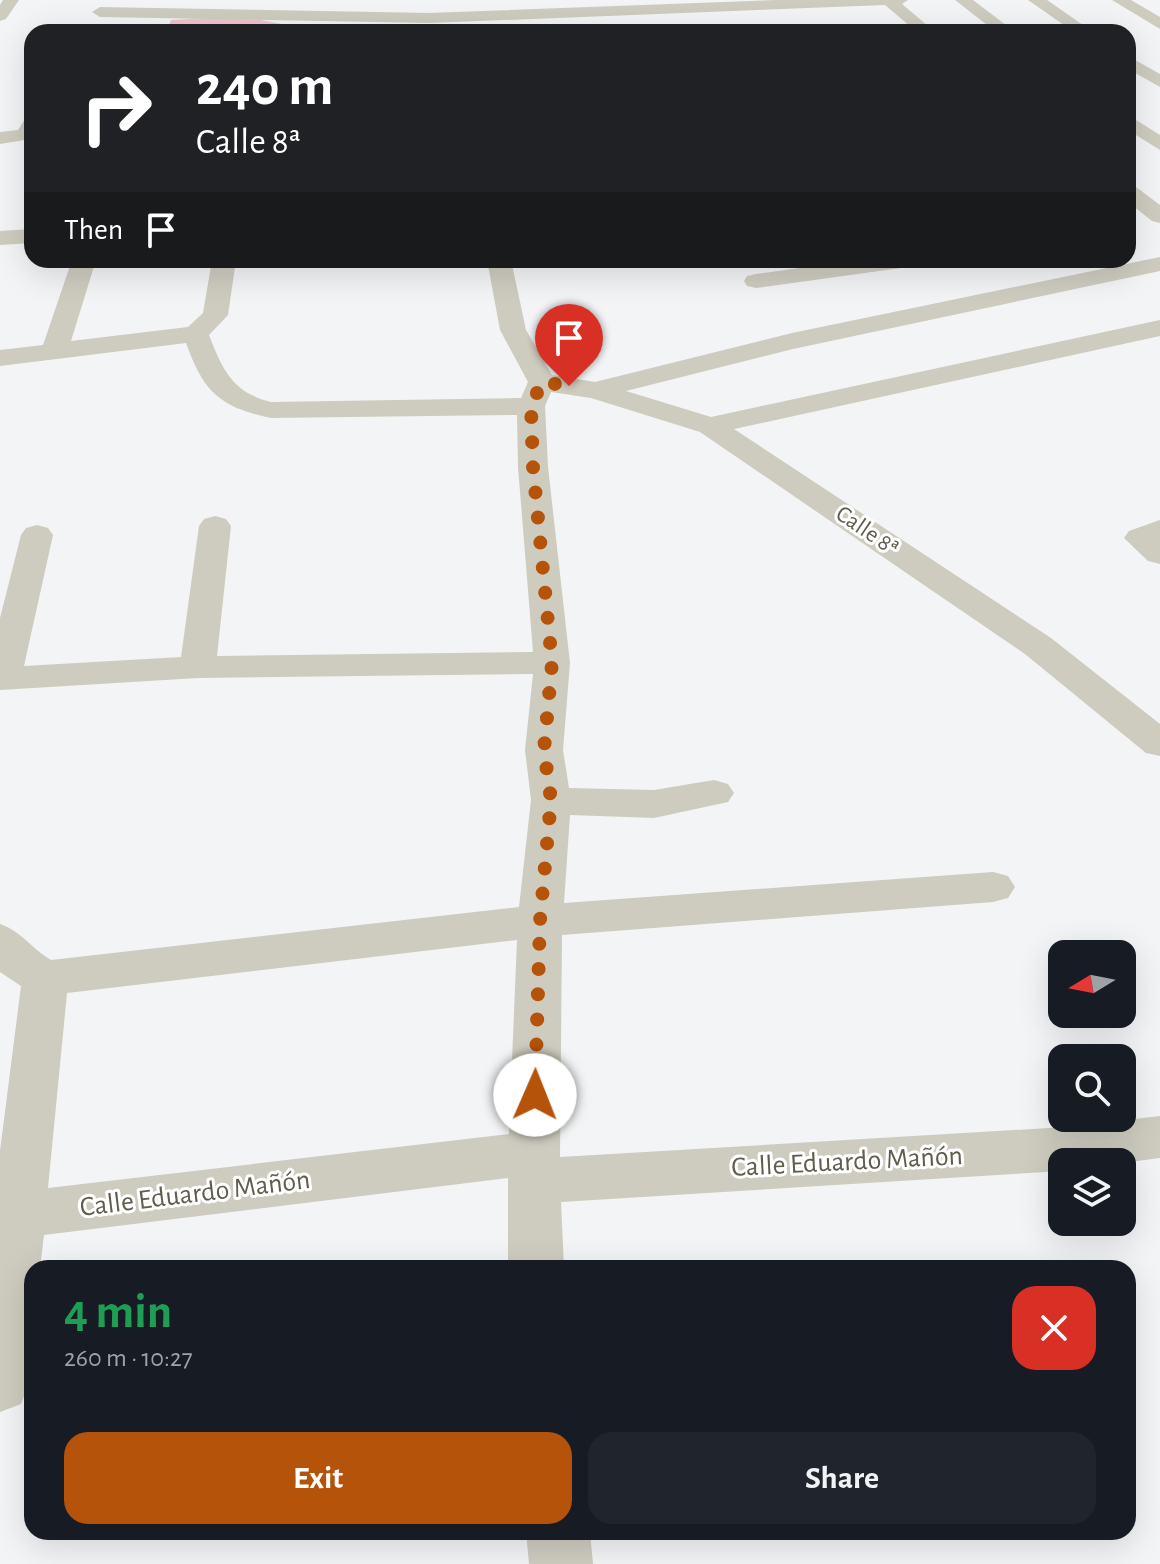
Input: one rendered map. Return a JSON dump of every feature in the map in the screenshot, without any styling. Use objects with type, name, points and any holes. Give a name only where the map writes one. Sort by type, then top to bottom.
[{"type":"street","points":[[0,16],[11,0]]},
{"type":"street","points":[[405,0],[421,22]]},
{"type":"street","points":[[888,0],[917,24]]},
{"type":"street","points":[[100,11],[421,22],[497,8],[582,6],[670,10],[745,3],[900,0]]},
{"type":"street","points":[[963,0],[996,24]]},
{"type":"street","points":[[1036,0],[1073,24]]},
{"type":"street","points":[[1120,0],[1160,24]]},
{"type":"street","points":[[812,2],[835,22]]},
{"type":"street","points":[[745,3],[764,23]]},
{"type":"street","points":[[582,6],[593,24]]},
{"type":"street","points":[[295,16],[317,24]]},
{"type":"street","points":[[1136,64],[1160,65]]},
{"type":"street","points":[[1136,67],[1160,82]]},
{"type":"street","points":[[1139,128],[1160,144]]},
{"type":"street","points":[[0,138],[24,132]]},
{"type":"street","points":[[1136,198],[1160,218]]},
{"type":"street","points":[[1136,222],[1160,218]]},
{"type":"street","points":[[595,390],[792,341],[1160,264]]},
{"type":"street","points":[[55,349],[81,268]]},
{"type":"street","points":[[0,358],[196,334],[215,315],[223,268]]},
{"type":"street","points":[[501,268],[513,330],[536,394],[533,467],[552,663],[544,750],[551,800],[540,921],[534,1167],[536,1260]]},
{"type":"street","points":[[747,268],[792,341]]},
{"type":"street","points":[[756,281],[822,268]]},
{"type":"street","points":[[710,426],[1160,328]]},
{"type":"street","name":"Calle 8ª","points":[[196,334],[211,376],[241,405],[271,410],[595,390],[710,426],[1038,646],[1160,744]]},
{"type":"street","points":[[0,373],[53,365],[83,365],[98,372]]},
{"type":"street","points":[[198,667],[215,526]]},
{"type":"street","points":[[1160,530],[1140,538],[1160,554]]},
{"type":"street","points":[[37,535],[2,679],[198,667],[552,663]]},
{"type":"street","points":[[551,800],[654,804],[714,793]]},
{"type":"street","points":[[0,941],[19,963],[45,978],[540,921],[993,887]]},
{"type":"street","points":[[0,1384],[10,1216],[45,978]]},
{"type":"street","name":"Calle Eduardo Mañón","points":[[10,1216],[534,1167],[1066,1149],[1160,1137]]},
{"type":"street","points":[[559,1540],[561,1564]]},
{"type":"shaded area","points":[[211,18],[282,24],[170,24],[171,20]]},
{"type":"route","points":[[535,1095],[540,921],[551,800],[544,750],[552,663],[533,467],[531,406],[542,382],[569,386]]}]
